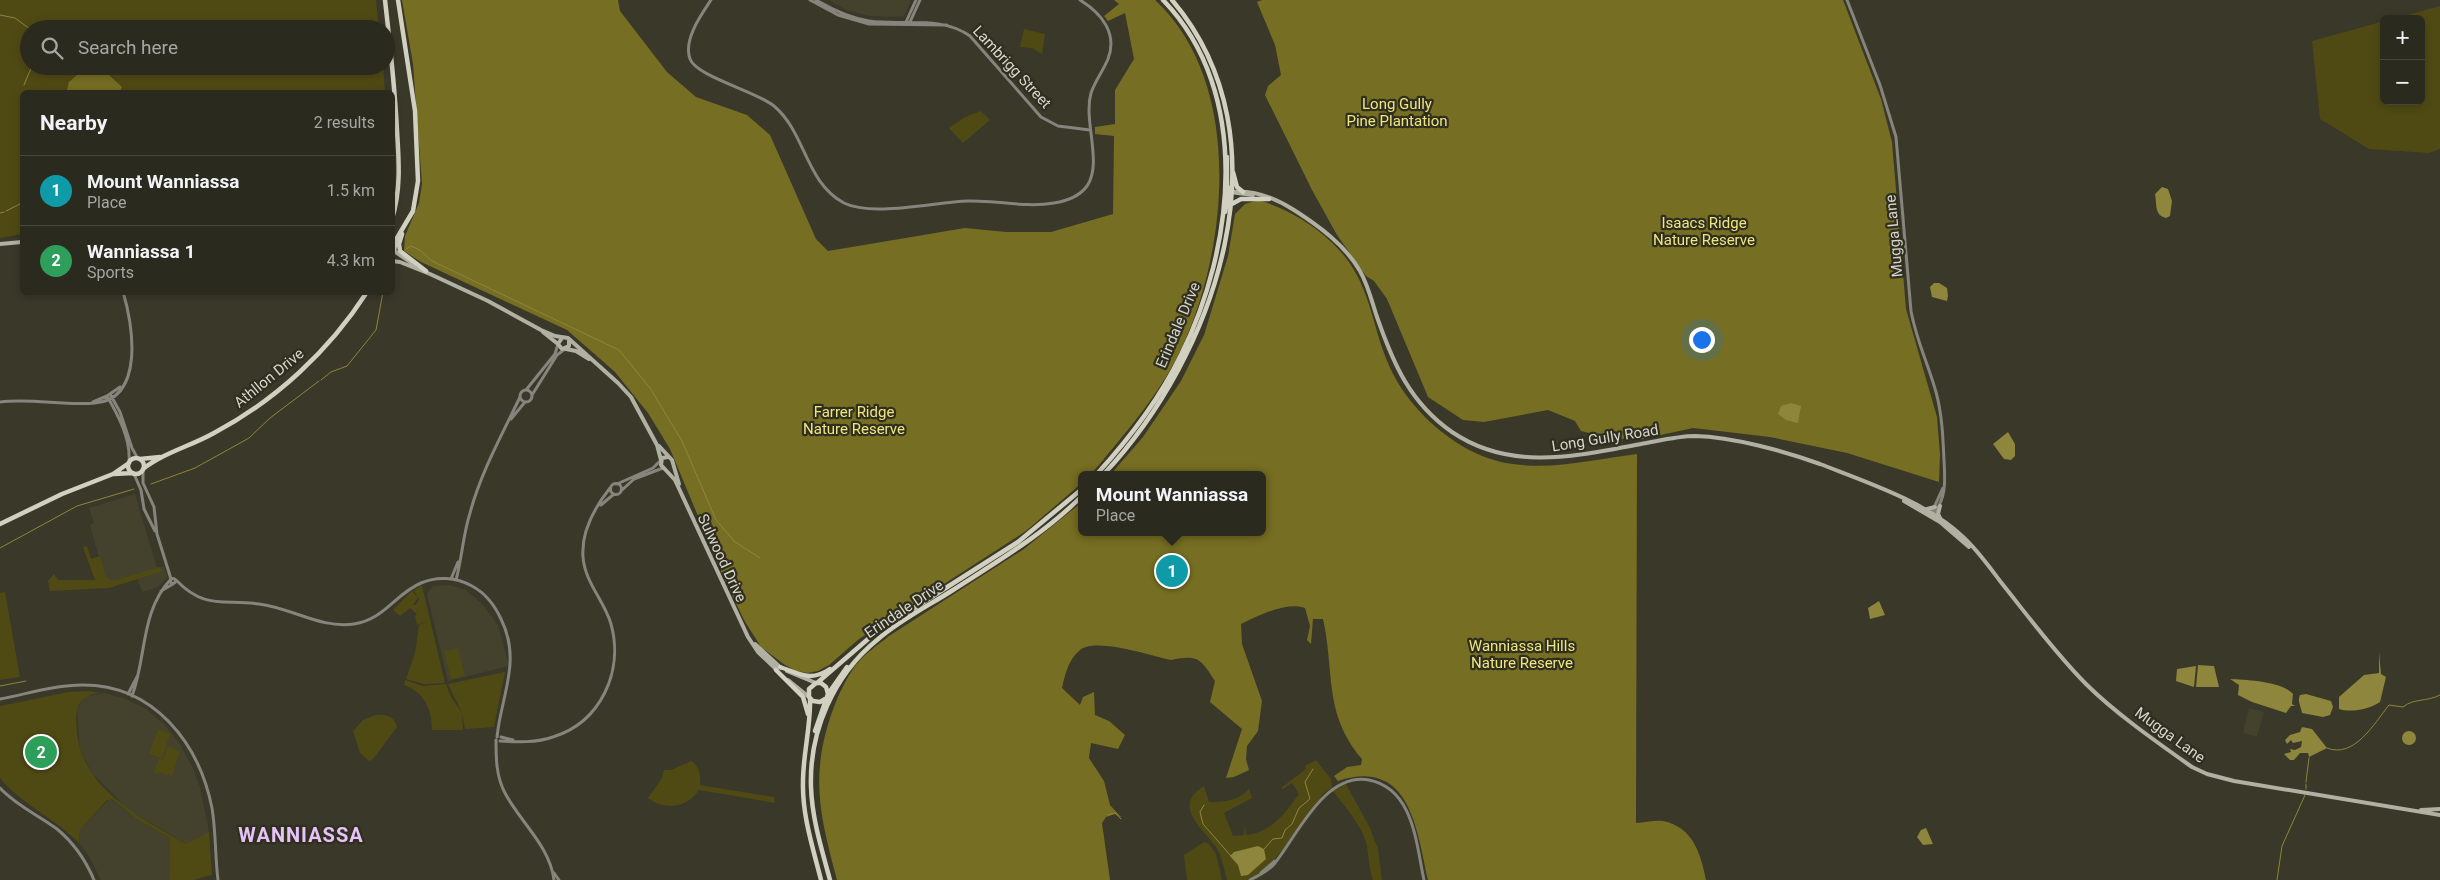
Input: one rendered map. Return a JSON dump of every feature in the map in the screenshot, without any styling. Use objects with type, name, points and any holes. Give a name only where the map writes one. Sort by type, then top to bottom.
[{"type":"main road","points":[[385,0],[388,20]]},
{"type":"main road","points":[[395,244],[414,208],[418,181],[415,111],[398,0]]},
{"type":"main road","points":[[1164,0],[1188,30],[1202,55],[1214,84],[1226,147],[1227,186],[1230,192]]},
{"type":"main road","points":[[1172,0],[1193,28],[1210,58],[1220,86],[1228,120],[1235,182],[1238,189],[1243,192]]},
{"type":"main road","points":[[394,75],[395,90]]},
{"type":"main road","points":[[395,91],[398,186],[395,202]]},
{"type":"main road","name":"Erindale Drive","points":[[1099,471],[1146,414],[1178,362],[1202,306],[1219,240],[1224,191],[1223,129]]},
{"type":"main road","points":[[1219,240],[1222,234],[1227,197],[1230,192],[1232,160]]},
{"type":"main road","name":"Erindale Drive","points":[[1106,471],[1153,413],[1176,376],[1193,343],[1216,277],[1230,192]]},
{"type":"main road","name":"Long Gully Road","points":[[1230,192],[1263,195],[1282,203],[1316,225],[1338,243],[1352,259],[1366,284],[1395,366],[1410,392],[1426,410],[1451,431],[1484,448],[1510,456],[1557,459],[1677,438],[1704,437],[1727,440],[1794,456],[1873,486],[1921,507],[1932,515]]},
{"type":"main road","name":"Long Gully Road","points":[[1230,192],[1282,203]]},
{"type":"main road","points":[[1229,206],[1241,199],[1269,199]]},
{"type":"main road","points":[[404,228],[399,249],[428,272]]},
{"type":"main road","points":[[0,244],[20,242]]},
{"type":"main road","points":[[395,251],[428,272],[541,330],[569,339],[570,345],[566,349],[561,348],[541,330]]},
{"type":"main road","points":[[395,261],[428,272]]},
{"type":"main road","name":"Athllon Drive","points":[[143,469],[238,420],[280,390],[307,365],[343,326],[365,295]]},
{"type":"main road","points":[[558,344],[562,338]]},
{"type":"main road","name":"Sulwood Drive","points":[[569,339],[618,383],[631,398],[657,445],[673,464],[680,490],[747,634],[758,652],[810,697]]},
{"type":"main road","name":"Sulwood Drive","points":[[566,349],[576,350],[591,359]]},
{"type":"main road","name":"Sulwood Drive","points":[[657,445],[664,469],[680,490]]},
{"type":"main road","name":"Athllon Drive","points":[[139,459],[166,456]]},
{"type":"main road","points":[[661,460],[668,457]]},
{"type":"main road","points":[[0,525],[113,474],[133,459],[139,459],[143,463],[143,469],[139,473],[113,474]]},
{"type":"main road","points":[[129,463],[129,469],[134,474]]},
{"type":"main road","points":[[664,469],[671,467],[673,464]]},
{"type":"main road","name":"Long Gully Road","points":[[1873,486],[1932,515]]},
{"type":"main road","name":"Erindale Drive","points":[[830,880],[816,823],[811,774],[817,732],[827,706],[840,681],[869,646],[891,626],[1018,542],[1078,492]]},
{"type":"main road","name":"Erindale Drive","points":[[816,683],[861,644],[1018,548],[1078,499]]},
{"type":"main road","points":[[1921,507],[1928,509],[1938,507],[1938,514],[1941,520]]},
{"type":"main road","name":"Mugga Lane","points":[[1932,515],[1960,534],[2085,684],[2192,767],[2207,774],[2234,780],[2440,815]]},
{"type":"main road","name":"Mugga Lane","points":[[1932,515],[1987,565]]},
{"type":"main road","points":[[816,823],[811,803],[809,764],[814,733],[827,696],[856,656],[869,646]]},
{"type":"main road","points":[[778,668],[809,677],[825,673],[842,662]]},
{"type":"main road","points":[[778,668],[804,701],[808,712],[807,738]]},
{"type":"main road","name":"Sulwood Drive","points":[[778,668],[816,683]]},
{"type":"main road","points":[[821,880],[803,802],[803,772],[810,697],[809,689],[816,683],[824,685],[827,696]]},
{"type":"main road","points":[[810,697],[817,702],[827,696]]},
{"type":"main road","name":"Mugga Lane","points":[[2404,809],[2440,809]]},
{"type":"street","points":[[711,0],[690,40],[689,51],[693,64],[703,72],[759,96],[775,107],[792,128],[818,179],[828,191],[846,204],[872,209],[966,201],[1039,205],[1071,199],[1085,188],[1092,176],[1089,108],[1091,94],[1108,58],[1110,39],[1107,25],[1100,15],[1080,0]]},
{"type":"street","name":"Lambrigg Street","points":[[810,0],[829,11],[869,24],[947,25],[970,36],[1041,116],[1058,126],[1090,130]]},
{"type":"street","name":"Lambrigg Street","points":[[816,0],[839,12],[860,19],[907,24]]},
{"type":"street","points":[[907,24],[918,0]]},
{"type":"street","name":"Mugga Lane","points":[[1847,0],[1880,85],[1896,137],[1911,311],[1939,404],[1945,475],[1938,507],[1932,515]]},
{"type":"street","points":[[123,295],[131,327],[131,364],[125,380],[117,393],[114,405],[128,444],[129,463]]},
{"type":"street","points":[[451,579],[458,561],[479,485],[522,392],[526,390],[555,354],[558,344]]},
{"type":"street","points":[[508,425],[525,402],[531,400],[532,395],[557,356],[566,349]]},
{"type":"street","points":[[84,403],[109,397],[125,380]]},
{"type":"street","points":[[526,390],[532,395]]},
{"type":"street","points":[[102,402],[117,393]]},
{"type":"street","points":[[109,397],[139,459]]},
{"type":"street","points":[[520,397],[525,402]]},
{"type":"street","points":[[0,402],[23,400],[102,402],[114,405]]},
{"type":"street","points":[[499,739],[519,741],[546,739],[574,727],[596,706],[610,680],[614,665],[613,633],[605,610],[588,578],[583,559],[586,531],[610,488],[653,468],[661,460]]},
{"type":"street","points":[[143,469],[143,483],[152,504],[157,534],[168,567],[174,581],[193,596],[210,602],[266,605],[293,611],[327,624],[347,625],[362,622],[381,614],[405,592],[423,582],[456,580],[474,587],[487,598],[498,613],[509,640],[511,672],[496,747],[500,779],[505,792],[543,849],[557,880]]},
{"type":"street","points":[[599,506],[614,494],[618,494],[634,480],[664,469]]},
{"type":"street","points":[[134,474],[140,486],[144,509],[157,534]]},
{"type":"street","points":[[617,484],[621,491]]},
{"type":"street","points":[[610,488],[614,494]]},
{"type":"street","points":[[144,509],[148,503],[152,504]]},
{"type":"street","points":[[144,509],[149,513],[153,510]]},
{"type":"street","points":[[456,580],[458,561]]},
{"type":"street","points":[[132,696],[138,675],[148,617],[161,592],[174,581]]},
{"type":"street","points":[[128,694],[138,675]]},
{"type":"street","points":[[0,699],[64,687],[100,686],[128,694],[147,703],[168,720],[190,748],[208,793],[216,844],[218,880]]},
{"type":"street","points":[[1250,880],[1276,861],[1328,792],[1344,782],[1368,780],[1390,789],[1404,804],[1409,814],[1424,880]]},
{"type":"street","points":[[0,788],[18,804],[55,828],[68,840],[84,860],[94,880]]},
{"type":"shaded area","points":[[0,0],[376,0],[378,20],[20,20],[20,75],[384,75],[385,90],[20,90],[20,234],[0,238]]},
{"type":"shaded area","points":[[829,0],[911,0],[904,17],[870,16],[846,10]]},
{"type":"shaded area","points":[[2440,6],[2440,149],[2429,153],[2369,149],[2320,119],[2312,41],[2380,22],[2380,105],[2425,105],[2425,15],[2407,15]]},
{"type":"shaded area","points":[[1024,29],[1045,34],[1042,54],[1032,48],[1020,47]]},
{"type":"shaded area","points":[[981,111],[990,120],[963,143],[949,128],[965,117]]},
{"type":"shaded area","points":[[2162,187],[2168,189],[2172,201],[2170,216],[2166,218],[2162,217],[2158,212],[2156,205],[2155,194]]},
{"type":"shaded area","points":[[1934,283],[1939,283],[1947,288],[1947,301],[1932,297],[1930,287]]},
{"type":"shaded area","points":[[1791,403],[1801,406],[1798,423],[1786,420],[1778,414],[1781,406]]},
{"type":"shaded area","points":[[2008,432],[2015,444],[2015,456],[2011,460],[2004,459],[1993,444]]},
{"type":"shaded area","points":[[135,494],[157,568],[164,566],[167,577],[156,588],[142,592],[136,574],[106,583],[90,525],[94,523],[89,508]]},
{"type":"shaded area","points":[[87,546],[91,559],[100,556],[105,575],[110,580],[116,580],[159,567],[163,571],[109,588],[50,591],[48,581],[54,574],[58,580],[95,580],[83,547]]},
{"type":"shaded area","points":[[450,585],[466,590],[483,605],[498,625],[509,666],[448,681],[427,594],[433,586]]},
{"type":"shaded area","points":[[422,586],[445,683],[424,684],[406,679],[415,653],[419,625],[429,621],[417,625],[415,616],[417,614],[410,608],[400,616],[393,610],[412,591],[418,598],[413,605],[416,605],[419,599],[414,591]]},
{"type":"shaded area","points":[[5,592],[20,677],[0,680],[0,593]]},
{"type":"shaded area","points":[[1879,601],[1885,615],[1870,619],[1868,608]]},
{"type":"shaded area","points":[[458,648],[465,676],[451,679],[444,651]]},
{"type":"shaded area","points":[[2379,652],[2381,674],[2386,677],[2380,702],[2360,710],[2349,711],[2339,709],[2339,697],[2364,675],[2379,673]]},
{"type":"shaded area","points":[[2198,665],[2214,666],[2219,687],[2196,687]]},
{"type":"shaded area","points":[[2196,666],[2194,687],[2176,681],[2177,669]]},
{"type":"shaded area","points":[[505,672],[494,727],[465,729],[462,714],[463,730],[432,730],[432,722],[426,702],[417,692],[404,685],[405,680],[423,686],[446,684],[451,697],[462,713],[448,684]]},
{"type":"shaded area","points":[[2230,679],[2263,682],[2281,686],[2293,694],[2292,704],[2295,706],[2291,706],[2286,713],[2252,702],[2238,695],[2239,685]]},
{"type":"shaded area","points":[[87,691],[104,693],[95,694],[84,699],[76,713],[77,733],[82,753],[91,771],[103,787],[134,813],[186,844],[209,832],[212,875],[193,880],[169,880],[170,838],[135,818],[112,799],[107,800],[80,830],[79,843],[60,826],[18,796],[0,778],[0,706],[69,692]]},
{"type":"shaded area","points":[[104,693],[126,699],[146,709],[164,724],[178,741],[192,766],[200,787],[209,832],[186,844],[127,809],[92,773],[80,750],[77,710],[82,701],[88,696]]},
{"type":"shaded area","points":[[2306,694],[2331,701],[2333,707],[2330,715],[2323,717],[2302,713],[2299,697]]},
{"type":"shaded area","points":[[2249,708],[2264,712],[2257,737],[2243,733]]},
{"type":"shaded area","points":[[376,715],[389,716],[394,720],[397,727],[373,759],[369,761],[360,753],[353,731],[363,720]]},
{"type":"shaded area","points":[[2302,727],[2312,729],[2327,748],[2309,757],[2308,753],[2300,753],[2294,760],[2290,760],[2284,754],[2291,752],[2290,749],[2295,750],[2301,747],[2302,741],[2293,743],[2291,740],[2287,744],[2285,740],[2290,735],[2300,732]]},
{"type":"shaded area","points":[[158,729],[170,734],[162,758],[149,754]]},
{"type":"shaded area","points":[[2406,731],[2412,731],[2416,738],[2412,745],[2406,745],[2402,741],[2402,735]]},
{"type":"shaded area","points":[[168,746],[180,751],[172,776],[159,772],[158,774],[154,773],[159,758],[163,760],[161,766]]},
{"type":"shaded area","points":[[1316,760],[1331,779],[1332,787],[1323,794],[1288,843],[1267,867],[1246,880],[1227,880],[1218,851],[1198,825],[1190,809],[1190,801],[1195,794],[1204,786],[1209,802],[1220,802],[1240,796],[1249,789],[1252,798],[1224,813],[1233,836],[1244,835],[1245,825],[1246,835],[1255,833],[1271,826],[1288,808],[1299,794],[1292,783],[1283,789],[1281,788],[1306,769],[1305,766]]},
{"type":"shaded area","points":[[691,761],[699,771],[700,785],[774,797],[775,803],[699,790],[688,801],[675,806],[661,805],[648,798],[662,778],[664,770],[671,770]]},
{"type":"shaded area","points":[[1346,784],[1370,828],[1378,849],[1382,880],[1373,880],[1366,842],[1360,828],[1333,791]]},
{"type":"shaded area","points":[[110,798],[135,818],[170,838],[169,880],[101,880],[90,858],[79,843],[80,830]]},
{"type":"shaded area","points":[[1926,828],[1933,844],[1923,845],[1917,837],[1921,830]]},
{"type":"shaded area","points":[[1204,842],[1208,843],[1216,854],[1222,880],[1187,880],[1184,855]]},
{"type":"shaded area","points":[[1258,846],[1264,849],[1266,859],[1248,875],[1241,876],[1238,865],[1230,856],[1234,852]]},
{"type":"green space","name":"Farrer Ridge Nature Reserve","points":[[402,0],[618,0],[620,11],[667,72],[696,97],[747,115],[770,135],[816,239],[828,251],[965,228],[1006,232],[1051,232],[1113,214],[1114,136],[1095,134],[1095,127],[1115,124],[1115,90],[1134,59],[1125,13],[1108,21],[1104,16],[1119,4],[1114,0],[1155,0],[1183,34],[1203,74],[1215,118],[1219,165],[1218,213],[1210,260],[1199,305],[1175,362],[1156,393],[1094,471],[1078,471],[1078,486],[1026,531],[859,639],[829,665],[818,671],[808,673],[796,671],[761,647],[744,620],[723,576],[670,449],[648,413],[615,372],[567,330],[421,262],[404,251],[405,236],[419,203],[422,184],[413,64]]},
{"type":"green space","name":"Isaacs Ridge Nature Reserve","points":[[1262,0],[1843,0],[1881,99],[1892,142],[1906,309],[1937,417],[1940,454],[1939,482],[1847,453],[1770,437],[1693,428],[1638,440],[1604,437],[1581,431],[1575,421],[1548,410],[1484,422],[1463,420],[1428,397],[1387,299],[1374,281],[1366,276],[1337,235],[1312,190],[1265,95],[1268,86],[1281,75],[1275,45],[1257,2]]},
{"type":"green space","points":[[77,75],[109,75],[122,87],[120,90],[67,90],[69,82]]},
{"type":"green space","name":"Wanniassa Hills Nature Reserve","points":[[1258,200],[1286,211],[1325,236],[1346,258],[1365,292],[1384,352],[1397,381],[1422,414],[1456,442],[1493,460],[1528,465],[1559,465],[1637,454],[1636,823],[1663,821],[1682,829],[1698,851],[1706,880],[1428,880],[1414,820],[1406,803],[1395,789],[1381,779],[1362,776],[1338,781],[1334,776],[1347,767],[1361,765],[1362,759],[1341,725],[1336,709],[1332,692],[1327,639],[1323,619],[1313,619],[1311,644],[1307,640],[1310,626],[1305,608],[1290,606],[1272,610],[1241,624],[1242,644],[1262,701],[1258,731],[1247,746],[1246,759],[1249,770],[1234,777],[1226,778],[1242,729],[1210,702],[1215,681],[1198,660],[1180,658],[1171,660],[1111,646],[1088,647],[1080,650],[1073,658],[1064,678],[1062,688],[1080,705],[1083,697],[1094,692],[1095,715],[1109,721],[1125,735],[1118,749],[1091,743],[1089,758],[1104,781],[1110,805],[1122,818],[1115,814],[1106,817],[1102,823],[1110,880],[837,880],[822,818],[819,780],[820,761],[830,718],[841,691],[855,666],[871,650],[889,636],[1024,549],[1078,505],[1078,536],[1266,536],[1266,471],[1113,471],[1143,437],[1181,381],[1204,335],[1228,256],[1235,214],[1245,204]]},
{"type":"waterway","points":[[0,15],[15,18],[20,22]]},
{"type":"waterway","points":[[24,85],[28,75]]},
{"type":"waterway","points":[[6,211],[20,204]]},
{"type":"waterway","points":[[0,213],[4,212]]},
{"type":"waterway","points":[[406,249],[411,246],[420,250],[432,261],[619,350],[650,388],[682,441],[716,520],[735,542],[760,558]]},
{"type":"waterway","points":[[321,380],[331,372],[347,366],[376,330],[382,295]]},
{"type":"waterway","points":[[151,484],[195,468],[249,438],[270,418],[319,381]]},
{"type":"waterway","points":[[0,548],[77,506],[134,489]]},
{"type":"waterway","points":[[0,686],[26,681]]},
{"type":"waterway","points":[[2327,748],[2346,749],[2355,744],[2370,730],[2389,705],[2403,707],[2412,702],[2440,695]]},
{"type":"waterway","points":[[2306,782],[2309,758]]},
{"type":"waterway","points":[[1264,849],[1273,839],[1282,838],[1285,830],[1292,824],[1299,808],[1310,799],[1305,782],[1313,769]]},
{"type":"waterway","points":[[2306,784],[2306,789]]},
{"type":"waterway","points":[[2277,880],[2282,846],[2305,795]]},
{"type":"waterway","points":[[1204,805],[1200,812],[1203,824],[1231,856]]},
{"type":"waterway","points":[[1108,815],[1115,813],[1121,819]]},
{"type":"place","name":"Mount Wanniassa","points":[[1172,571]]},
{"type":"place","name":"Wanniassa 1","points":[[41,752]]},
{"type":"district","name":"WANNIASSA","points":[[301,835]]},
{"type":"park label","name":"Long Gully Pine Plantation","points":[[1397,112]]}]
